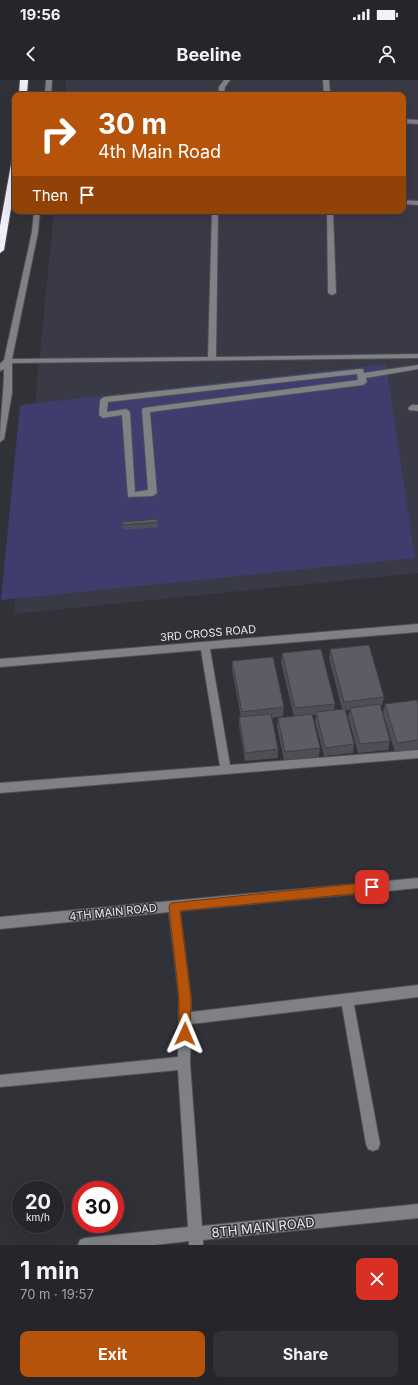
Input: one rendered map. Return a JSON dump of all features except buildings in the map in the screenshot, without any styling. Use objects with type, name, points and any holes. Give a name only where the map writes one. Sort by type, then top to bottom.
[{"type":"highway","points":[[22,92],[24,80]]},
{"type":"highway","points":[[0,250],[12,179]]},
{"type":"street","points":[[48,92],[49,80]]},
{"type":"street","points":[[221,92],[222,87],[227,80]]},
{"type":"street","points":[[326,80],[327,92]]},
{"type":"street","points":[[406,121],[418,122]]},
{"type":"street","points":[[406,202],[418,203]]},
{"type":"street","points":[[0,439],[8,393],[8,361],[35,232],[37,214]]},
{"type":"street","points":[[212,359],[215,214]]},
{"type":"street","points":[[330,214],[332,293]]},
{"type":"street","points":[[0,369],[8,361],[418,356]]},
{"type":"street","points":[[361,376],[418,367]]},
{"type":"street","points":[[360,371],[361,376],[363,382],[146,410],[153,492],[131,495],[126,412],[103,415],[104,400],[360,371]]},
{"type":"street","name":"3RD CROSS ROAD","points":[[0,663],[418,628]]},
{"type":"street","points":[[205,646],[226,770]]},
{"type":"street","points":[[0,788],[418,754]]},
{"type":"street","name":"4TH MAIN ROAD","points":[[0,923],[418,883]]},
{"type":"street","points":[[174,906],[185,998],[184,1063],[196,1240]]},
{"type":"street","points":[[185,1019],[418,991]]},
{"type":"street","points":[[347,1000],[372,1144]]},
{"type":"street","points":[[0,1081],[184,1063]]},
{"type":"street","name":"8TH MAIN ROAD","points":[[85,1245],[196,1240],[418,1211]]},
{"type":"shaded area","points":[[66,80],[418,80],[418,573],[14,614],[54,214],[406,214],[406,92],[65,92]]},
{"type":"shaded area","points":[[386,364],[415,558],[1,600],[20,405]]},
{"type":"route","points":[[185,1034],[185,998],[174,906],[372,887]]}]
